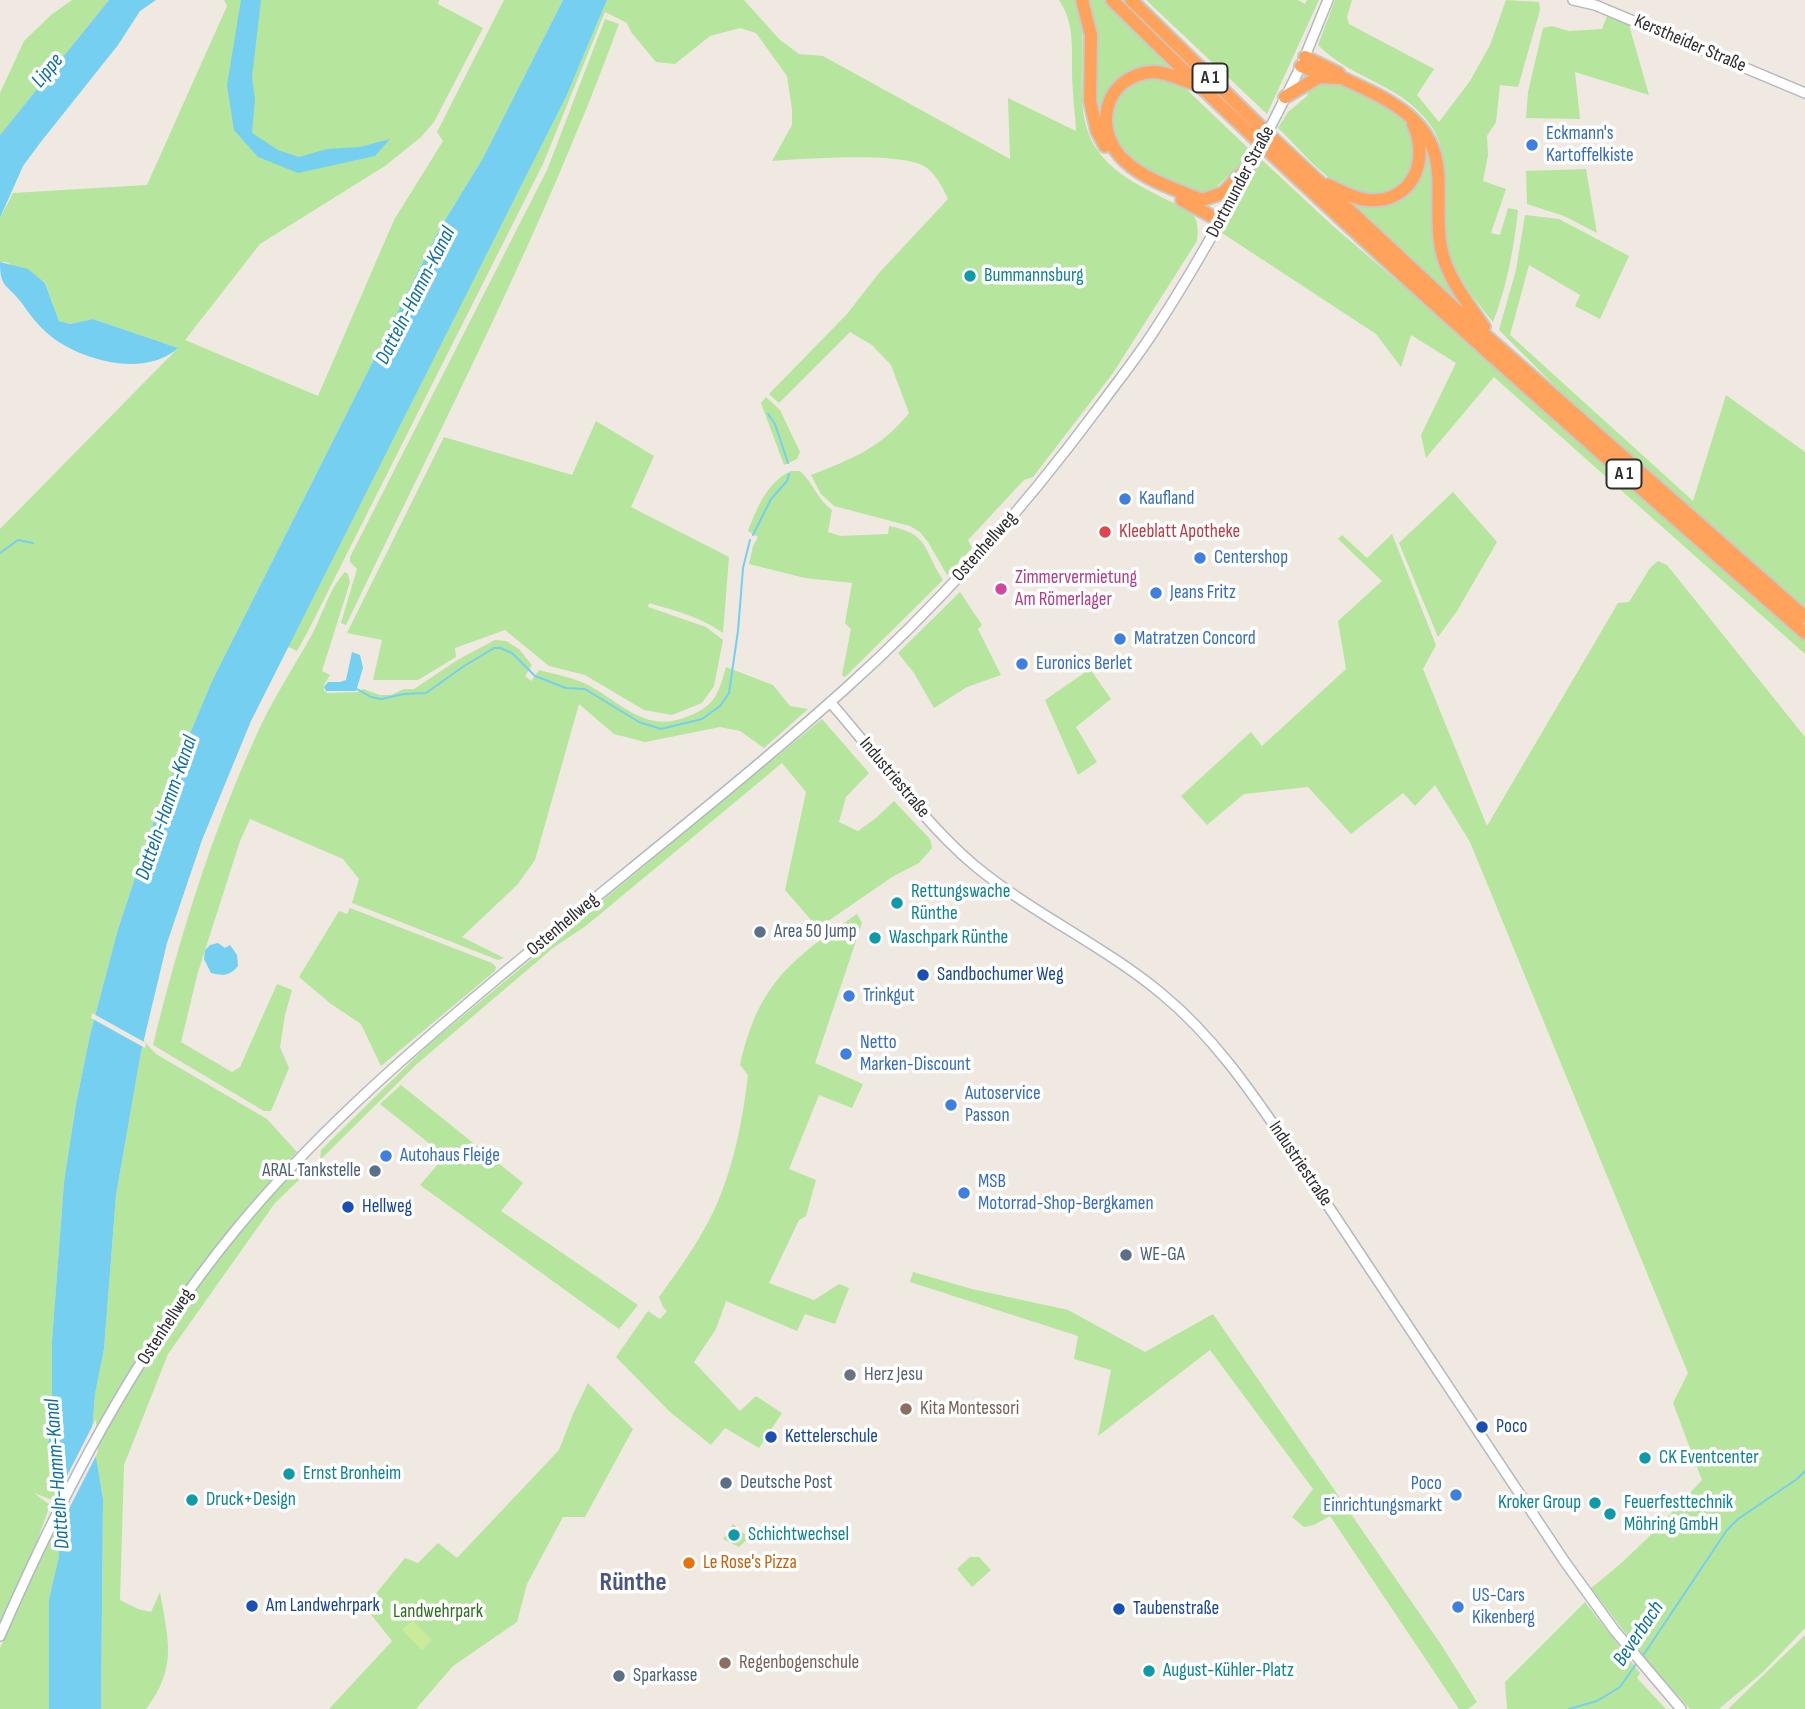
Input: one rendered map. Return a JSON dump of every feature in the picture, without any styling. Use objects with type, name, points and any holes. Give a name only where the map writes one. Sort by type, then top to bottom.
[{"type":"highway","points":[[1082,0],[1090,35],[1091,108],[1097,131],[1106,147],[1130,172],[1222,218]]},
{"type":"highway","name":"A 1","points":[[1112,0],[1303,185],[1443,314],[1805,633]]},
{"type":"highway","name":"A 1","points":[[1131,0],[1316,179],[1496,345],[1805,617]]},
{"type":"highway","points":[[1303,61],[1325,76]]},
{"type":"highway","points":[[1303,61],[1342,78]]},
{"type":"highway","points":[[1200,86],[1164,73],[1139,74],[1114,93],[1105,119],[1110,141],[1116,152],[1131,166],[1202,200],[1222,218]]},
{"type":"highway","points":[[1285,97],[1309,81],[1325,76],[1342,78],[1386,98],[1424,130],[1435,154],[1438,171],[1438,230],[1447,267],[1458,291],[1496,345]]},
{"type":"highway","points":[[1316,179],[1360,199],[1382,200],[1399,192],[1412,179],[1420,163],[1418,135],[1408,114]]},
{"type":"highway","points":[[1202,200],[1223,193],[1252,162]]},
{"type":"main road","name":"Dortmunder Straße","points":[[1195,265],[1285,97],[1328,0]]},
{"type":"main road","name":"Kerstheider Straße","points":[[1573,0],[1595,5],[1805,93]]},
{"type":"main road","name":"Ostenhellweg","points":[[0,1636],[54,1520],[99,1435],[174,1311],[235,1231],[358,1101],[414,1049],[830,702],[885,652],[951,585],[1037,488],[1154,332],[1195,265]]},
{"type":"main road","name":"Industriestraße","points":[[830,702],[965,857],[1031,908],[1125,966],[1161,993],[1194,1023],[1239,1074],[1538,1523],[1635,1656],[1681,1709]]},
{"type":"green space","points":[[72,0],[109,0],[0,135],[0,93],[24,41],[51,15]]},
{"type":"green space","points":[[224,0],[439,0],[438,4],[483,28],[434,122],[421,137],[385,166],[260,244],[185,340],[318,396],[394,220],[443,141],[437,132],[504,0],[563,0],[483,158],[439,230],[212,681],[157,812],[118,929],[90,1035],[64,1182],[52,1341],[52,1400],[48,1448],[57,1492],[59,1556],[49,1599],[49,1709],[0,1709],[0,1648],[52,1536],[57,1494],[52,1500],[34,1493],[50,1505],[34,1550],[0,1623],[0,529],[178,348],[93,319],[70,324],[59,321],[45,282],[6,262],[0,262],[0,218],[13,193],[147,185],[227,6]]},
{"type":"green space","points":[[607,0],[744,0],[780,40],[799,54],[823,56],[1010,159],[1008,98],[1076,131],[1071,34],[1059,0],[1075,0],[1082,37],[1084,113],[1096,148],[1110,165],[1127,178],[1190,211],[1198,229],[1197,241],[1113,373],[1033,477],[1024,480],[968,540],[972,548],[947,575],[920,532],[910,526],[834,506],[821,494],[811,475],[865,451],[888,435],[909,413],[891,365],[872,345],[850,332],[779,403],[769,394],[847,314],[879,273],[948,199],[939,182],[927,168],[898,159],[853,157],[772,161],[792,125],[792,109],[787,76],[756,33],[740,28],[710,36],[675,64],[656,62],[631,32],[627,23],[605,12],[543,164],[307,633],[297,651],[288,647],[566,97]]},
{"type":"green space","points":[[1085,0],[1104,0],[1180,75],[1172,72],[1121,81],[1103,125],[1096,120]]},
{"type":"green space","points":[[1146,0],[1298,0],[1305,4],[1307,0],[1319,0],[1267,114]]},
{"type":"green space","points":[[1335,0],[1352,0],[1347,17],[1349,24],[1434,69],[1417,95],[1439,122],[1470,81],[1490,45],[1506,0],[1539,2],[1540,10],[1518,87],[1500,85],[1496,122],[1487,136],[1488,155],[1483,181],[1506,189],[1491,233],[1500,235],[1508,208],[1518,210],[1509,267],[1493,322],[1460,279],[1453,265],[1444,223],[1444,164],[1439,141],[1433,129],[1422,114],[1408,102],[1347,67],[1318,45]]},
{"type":"green space","points":[[1607,16],[1629,25],[1649,95],[1575,72],[1580,119],[1526,118],[1528,92],[1543,28],[1552,26],[1569,31],[1602,29]]},
{"type":"green space","points":[[605,19],[619,24],[558,177],[490,328],[346,625],[341,623],[357,569],[350,562],[350,557],[547,170]]},
{"type":"green space","points":[[1150,77],[1183,86],[1250,150],[1238,168],[1218,185],[1215,192],[1190,191],[1165,181],[1128,155],[1114,138],[1112,120],[1119,96],[1130,85]]},
{"type":"green space","points":[[1329,81],[1382,103],[1408,125],[1413,137],[1412,165],[1400,185],[1379,194],[1367,194],[1342,186],[1316,167],[1278,128],[1288,112],[1307,96],[1311,84]]},
{"type":"green space","points":[[1422,140],[1431,150],[1436,223],[1468,312],[1343,197],[1403,192]]},
{"type":"green space","points":[[1262,160],[1333,226],[1805,639],[1805,654],[1494,377],[1426,458],[1421,435],[1456,363],[1411,335],[1401,367],[1376,334],[1222,233]]},
{"type":"green space","points":[[1586,169],[1597,233],[1564,216],[1527,204],[1526,171]]},
{"type":"green space","points":[[1525,215],[1559,219],[1629,256],[1600,319],[1575,306],[1580,295],[1529,265],[1510,335],[1693,501],[1726,395],[1805,452],[1805,608],[1559,390],[1499,330],[1516,270]]},
{"type":"green space","points":[[766,397],[780,410],[800,452],[797,459],[784,465],[761,403]]},
{"type":"green space","points":[[596,421],[654,456],[631,507],[729,557],[723,633],[688,615],[649,603],[648,607],[706,627],[723,640],[714,686],[702,703],[672,715],[644,710],[585,675],[549,666],[505,630],[455,648],[456,657],[418,680],[373,680],[382,640],[347,633],[444,437],[572,475]]},
{"type":"green space","points":[[791,471],[800,471],[832,510],[828,532],[840,536],[888,534],[889,526],[902,529],[924,545],[943,580],[845,677],[842,675],[851,629],[845,623],[852,583],[805,578],[749,564],[758,537],[748,531],[755,513],[775,482]]},
{"type":"green space","points":[[1453,492],[1497,542],[1457,611],[1438,637],[1399,543]]},
{"type":"green space","points":[[1392,534],[1436,645],[1423,669],[1487,826],[1618,603],[1629,602],[1650,568],[1658,561],[1667,565],[1805,737],[1805,1628],[1763,1672],[1719,1709],[1690,1709],[1646,1660],[1591,1588],[1635,1550],[1702,1480],[1673,1403],[1688,1373],[1470,842],[1435,785],[1415,806],[1403,793],[1351,834],[1308,787],[1244,794],[1207,825],[1181,796],[1251,732],[1262,746],[1346,669],[1338,621],[1382,581],[1338,539],[1342,535],[1367,558]]},
{"type":"green space","points":[[345,572],[350,582],[322,671],[330,675],[324,685],[327,693],[357,692],[363,689],[380,695],[391,695],[404,689],[414,689],[459,659],[495,640],[506,641],[519,649],[532,665],[525,676],[531,681],[539,670],[574,679],[635,714],[659,722],[673,721],[705,708],[715,698],[726,667],[773,685],[790,706],[808,709],[764,748],[740,731],[720,727],[645,742],[614,734],[579,704],[535,860],[518,884],[462,937],[504,958],[498,960],[352,903],[359,879],[343,859],[250,819],[240,841],[198,972],[181,1042],[232,1072],[240,1067],[277,984],[292,990],[280,1047],[289,1068],[271,1111],[264,1111],[153,1045],[197,888],[240,773],[268,711],[310,638],[334,587]]},
{"type":"green space","points":[[960,592],[982,625],[978,629],[1001,675],[967,687],[934,708],[914,673],[898,653]]},
{"type":"green space","points":[[1090,669],[1111,699],[1076,727],[1097,762],[1078,775],[1045,700]]},
{"type":"green space","points":[[822,719],[869,773],[846,797],[839,822],[858,831],[894,801],[930,839],[932,848],[919,863],[892,877],[818,928],[785,890],[806,792],[782,763],[587,925],[553,948],[418,1063],[320,1160],[321,1150],[429,1044]]},
{"type":"green space","points":[[350,908],[492,963],[496,967],[495,971],[381,1066],[361,1024],[331,1004],[299,977],[339,911],[347,914]]},
{"type":"green space","points":[[857,914],[862,923],[815,1063],[863,1084],[852,1108],[819,1095],[789,1169],[816,1180],[806,1216],[799,1220],[769,1283],[814,1300],[839,1284],[849,1288],[835,1324],[805,1314],[797,1331],[726,1301],[716,1329],[694,1362],[740,1411],[756,1396],[782,1413],[759,1448],[725,1428],[711,1445],[670,1412],[616,1357],[648,1311],[660,1319],[667,1311],[659,1297],[697,1242],[716,1206],[733,1158],[748,1075],[740,1065],[757,1013],[768,993],[796,960]]},
{"type":"green space","points":[[143,1040],[156,1054],[267,1119],[297,1152],[291,1158],[300,1179],[275,1203],[168,1354],[124,1465],[120,1600],[151,1612],[160,1592],[168,1639],[167,1666],[163,1680],[146,1709],[101,1709],[103,1499],[92,1432],[95,1393],[104,1349],[116,1195]]},
{"type":"green space","points":[[401,1085],[523,1183],[501,1211],[638,1305],[619,1329],[420,1185],[445,1156],[380,1104]]},
{"type":"green space","points":[[913,1272],[972,1289],[1068,1310],[1145,1352],[1213,1314],[1442,1646],[1477,1702],[1468,1709],[1459,1709],[1330,1516],[1304,1527],[1292,1517],[1313,1489],[1210,1350],[1098,1436],[1111,1370],[1074,1359],[1078,1336],[910,1282]]},
{"type":"green space","name":"Landwehrpark","points":[[588,1383],[633,1429],[585,1517],[563,1517],[527,1584],[517,1622],[453,1666],[416,1709],[329,1709],[392,1641],[365,1607],[405,1558],[418,1563],[438,1543],[457,1558],[559,1450]]},
{"type":"green space","points":[[733,1524],[749,1538],[739,1547],[723,1539]]},
{"type":"green space","points":[[970,1557],[979,1557],[991,1570],[972,1587],[957,1569]]},
{"type":"green space","points":[[1585,1602],[1640,1673],[1637,1678],[1666,1709],[1507,1709],[1505,1682]]},
{"type":"green space","points":[[412,1620],[432,1640],[422,1650],[402,1630]]},
{"type":"green space","points":[[1805,1635],[1805,1709],[1728,1709]]},
{"type":"water","points":[[109,0],[156,0],[140,11],[118,45],[23,166],[0,218],[0,135]]},
{"type":"water","points":[[241,0],[261,0],[252,77],[255,99],[252,133],[278,150],[299,157],[327,149],[360,147],[390,139],[375,156],[298,173],[258,157],[234,130],[227,85]]},
{"type":"water","name":"Datteln-Hamm-Kanal","points":[[563,0],[607,0],[566,97],[251,721],[202,840],[167,943],[141,1052],[116,1195],[104,1349],[95,1394],[92,1432],[103,1499],[101,1709],[49,1709],[49,1599],[59,1556],[57,1492],[48,1448],[52,1400],[52,1341],[64,1182],[90,1035],[118,929],[157,812],[212,681],[439,230],[483,158]]},
{"type":"water","points":[[0,262],[28,269],[45,283],[59,321],[70,324],[93,319],[178,348],[165,357],[133,364],[99,359],[67,347],[44,330],[5,285],[1,277]]},
{"type":"water","points":[[352,652],[360,655],[363,668],[356,691],[326,691],[324,687],[328,682],[346,680]]},
{"type":"water","points":[[218,943],[225,948],[230,945],[237,955],[238,966],[232,972],[219,975],[211,973],[204,959],[205,950]]},
{"type":"pier","points":[[92,1013],[146,1043],[145,1048],[91,1018]]},
{"type":"pier","points":[[96,1419],[98,1452],[55,1536],[54,1501]]},
{"type":"waterway","points":[[768,414],[775,424],[788,463]]},
{"type":"waterway","points":[[753,535],[771,499],[787,481],[789,474]]},
{"type":"waterway","points":[[0,553],[18,540],[33,543]]},
{"type":"waterway","points":[[357,689],[381,699],[426,693],[464,666],[494,648],[500,648],[512,653],[535,676],[566,688],[585,689],[639,722],[661,729],[702,719],[720,706],[729,693],[743,568],[750,540]]},
{"type":"waterway","name":"Beverbach","points":[[1642,1657],[1727,1530],[1738,1519],[1805,1471]]},
{"type":"waterway","name":"Beverbach","points":[[1569,1709],[1597,1701],[1620,1687],[1636,1664]]},
{"type":"place","name":"Eckmann's Kartoffelkiste","points":[[1532,145]]},
{"type":"place","name":"Bummannsburg","points":[[970,276]]},
{"type":"place","name":"Kaufland","points":[[1125,499]]},
{"type":"place","name":"Kleeblatt Apotheke","points":[[1105,532]]},
{"type":"place","name":"Centershop","points":[[1200,558]]},
{"type":"place","name":"Zimmervermietung Am Römerlager","points":[[1001,589]]},
{"type":"place","name":"Jeans Fritz","points":[[1156,593]]},
{"type":"place","name":"Matratzen Concord","points":[[1120,639]]},
{"type":"place","name":"Euronics Berlet","points":[[1022,664]]},
{"type":"place","name":"Rettungswache Rünthe","points":[[897,903]]},
{"type":"place","name":"Area 50 Jump","points":[[760,932]]},
{"type":"place","name":"Waschpark Rünthe","points":[[875,938]]},
{"type":"place","name":"Sandbochumer Weg","points":[[923,975]]},
{"type":"place","name":"Trinkgut","points":[[849,996]]},
{"type":"place","name":"Netto Marken-Discount","points":[[846,1054]]},
{"type":"place","name":"Autoservice Passon","points":[[951,1105]]},
{"type":"place","name":"Autohaus Fleige","points":[[386,1156]]},
{"type":"place","name":"ARAL Tankstelle","points":[[375,1171]]},
{"type":"place","name":"MSB Motorrad-Shop-Bergkamen","points":[[964,1193]]},
{"type":"place","name":"Hellweg","points":[[348,1207]]},
{"type":"place","name":"WE-GA","points":[[1126,1255]]},
{"type":"place","name":"Herz Jesu","points":[[850,1375]]},
{"type":"place","name":"Kita Montessori","points":[[906,1409]]},
{"type":"place","name":"Poco","points":[[1482,1427]]},
{"type":"place","name":"Kettelerschule","points":[[771,1437]]},
{"type":"place","name":"CK Eventcenter","points":[[1645,1458]]},
{"type":"place","name":"Ernst Bronheim","points":[[289,1474]]},
{"type":"place","name":"Deutsche Post","points":[[726,1483]]},
{"type":"place","name":"Poco Einrichtungsmarkt","points":[[1456,1495]]},
{"type":"place","name":"Druck+Design","points":[[192,1500]]},
{"type":"place","name":"Kroker Group","points":[[1595,1503]]},
{"type":"place","name":"Feuerfesttechnik Möhring GmbH","points":[[1610,1514]]},
{"type":"place","name":"Schichtwechsel","points":[[734,1535]]},
{"type":"place","name":"Le Rose's Pizza","points":[[689,1563]]},
{"type":"place","name":"Am Landwehrpark","points":[[252,1606]]},
{"type":"place","name":"US-Cars Kikenberg","points":[[1458,1607]]},
{"type":"place","name":"Taubenstraße","points":[[1119,1609]]},
{"type":"place","name":"Regenbogenschule","points":[[725,1663]]},
{"type":"place","name":"August-Kühler-Platz","points":[[1149,1671]]},
{"type":"place","name":"Sparkasse","points":[[619,1676]]},
{"type":"district","name":"Rünthe","points":[[633,1583]]},
{"type":"water label","name":"Lippe","points":[[48,71]]}]
